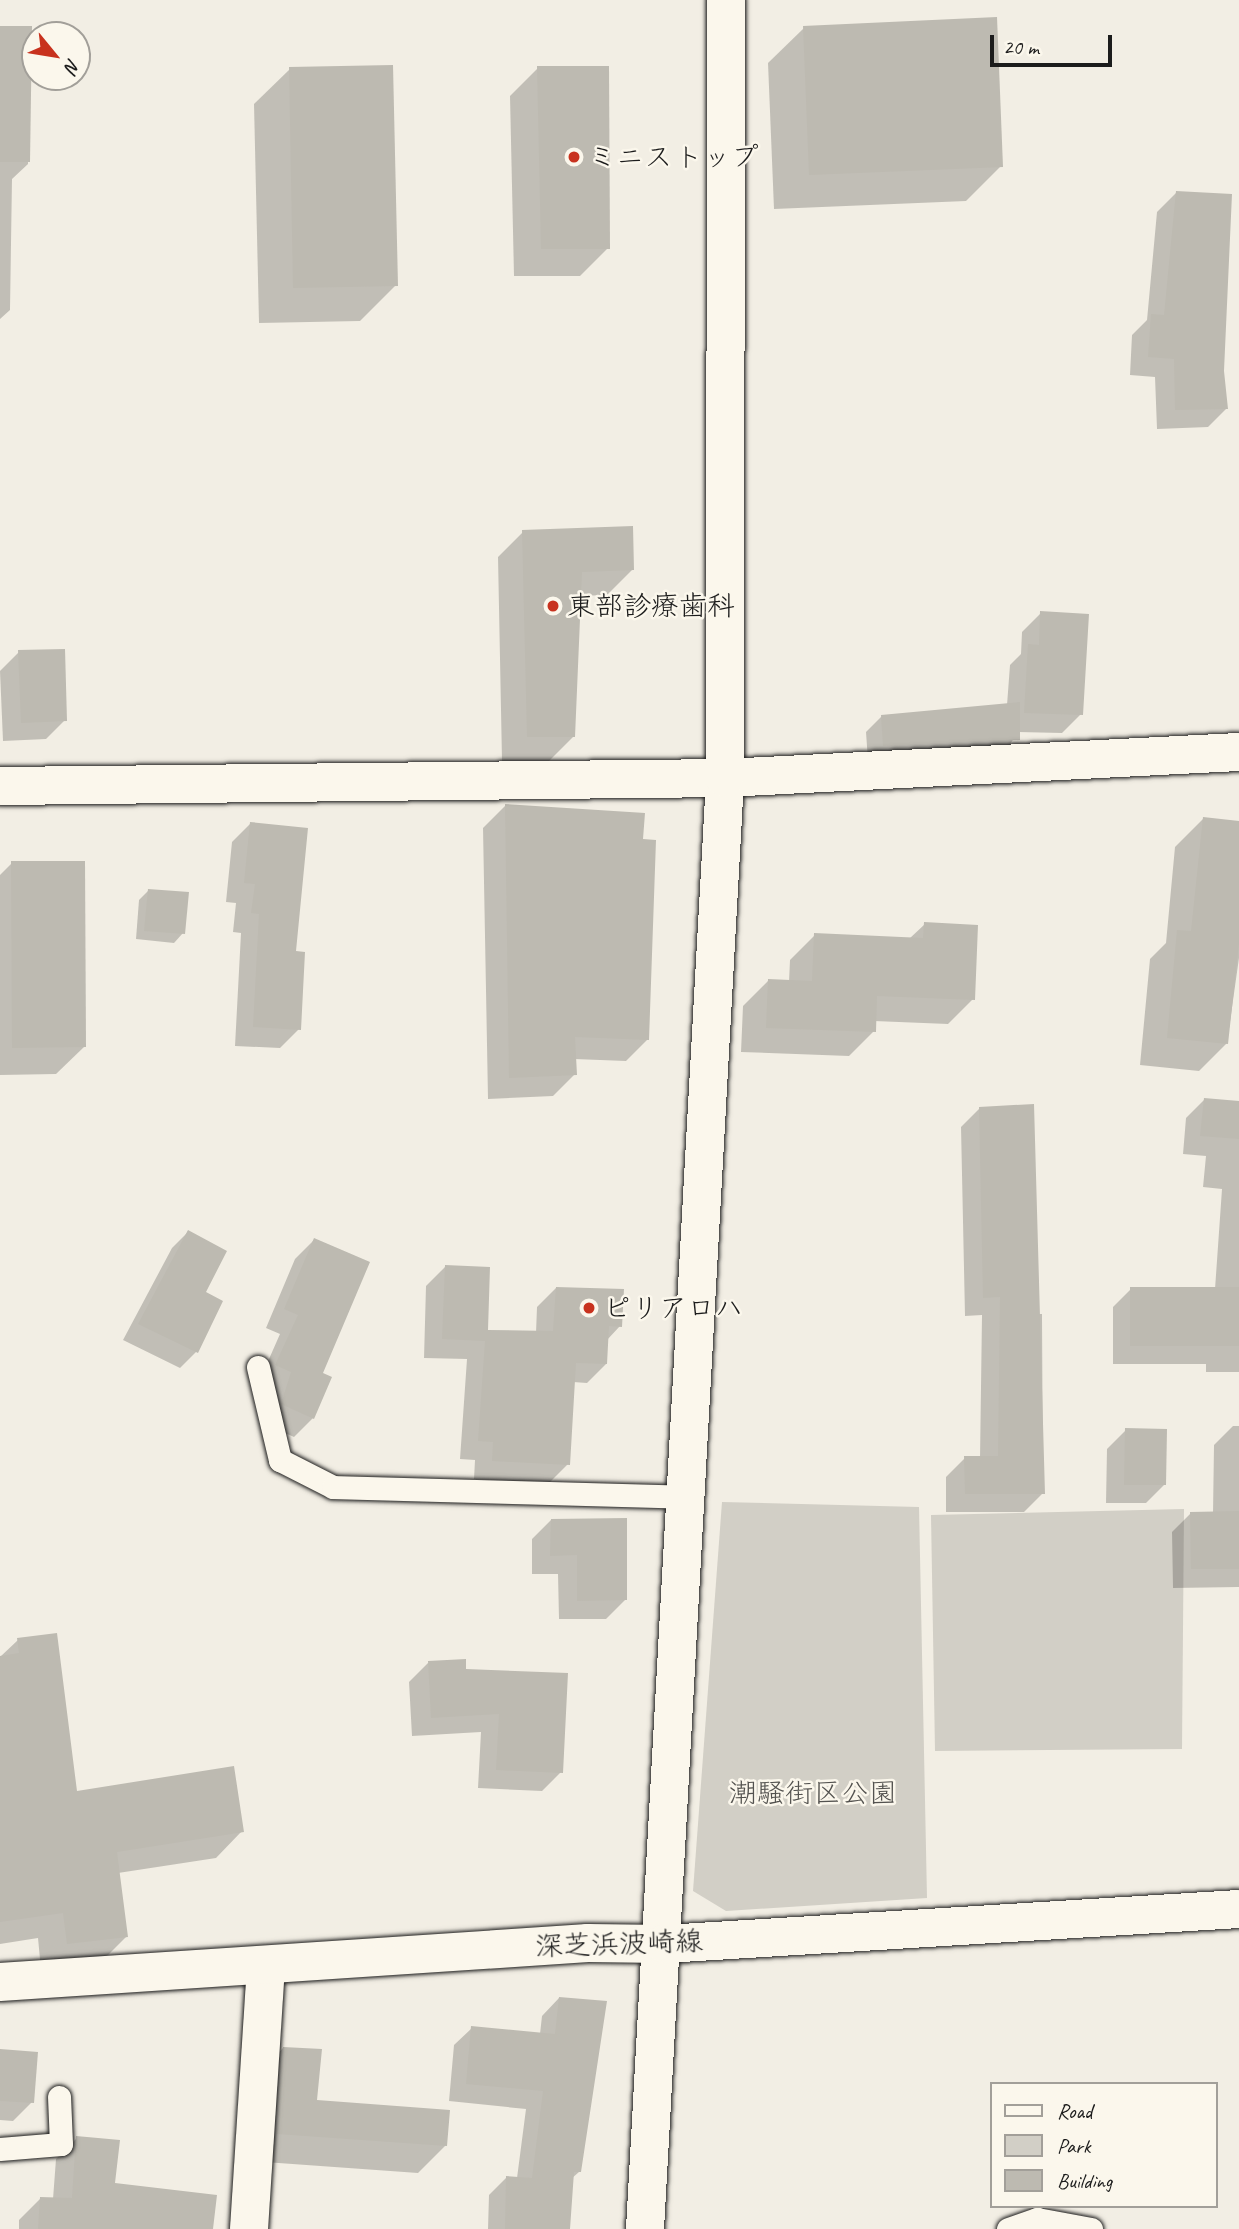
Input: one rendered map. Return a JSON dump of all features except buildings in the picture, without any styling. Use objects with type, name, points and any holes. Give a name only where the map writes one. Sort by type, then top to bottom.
[{"type":"street","points":[[645,2229],[665,1944],[683,1497],[725,778],[726,0]]},
{"type":"street","points":[[0,786],[725,778],[1239,752]]},
{"type":"street","name":"深芝浜波崎線","points":[[0,1982],[588,1942],[665,1944],[1239,1909]]},
{"type":"street","points":[[249,2229],[266,1966]]},
{"type":"lane","points":[[258,1367],[280,1460],[333,1487],[683,1497]]},
{"type":"lane","points":[[0,2149],[61,2144],[60,2097]]},
{"type":"lane","points":[[1008,2229],[1037,2219],[1091,2229]]},
{"type":"green space","name":"潮騒街区公園","points":[[722,1502],[919,1507],[927,1898],[726,1911],[693,1891]]},
{"type":"green space","points":[[1184,1509],[1182,1749],[935,1751],[931,1515]]},
{"type":"place","name":"ミニストップ","points":[[574,157]]},
{"type":"place","name":"東部診療歯科","points":[[553,606]]},
{"type":"place","name":"ピリアロハ","points":[[589,1308]]}]
